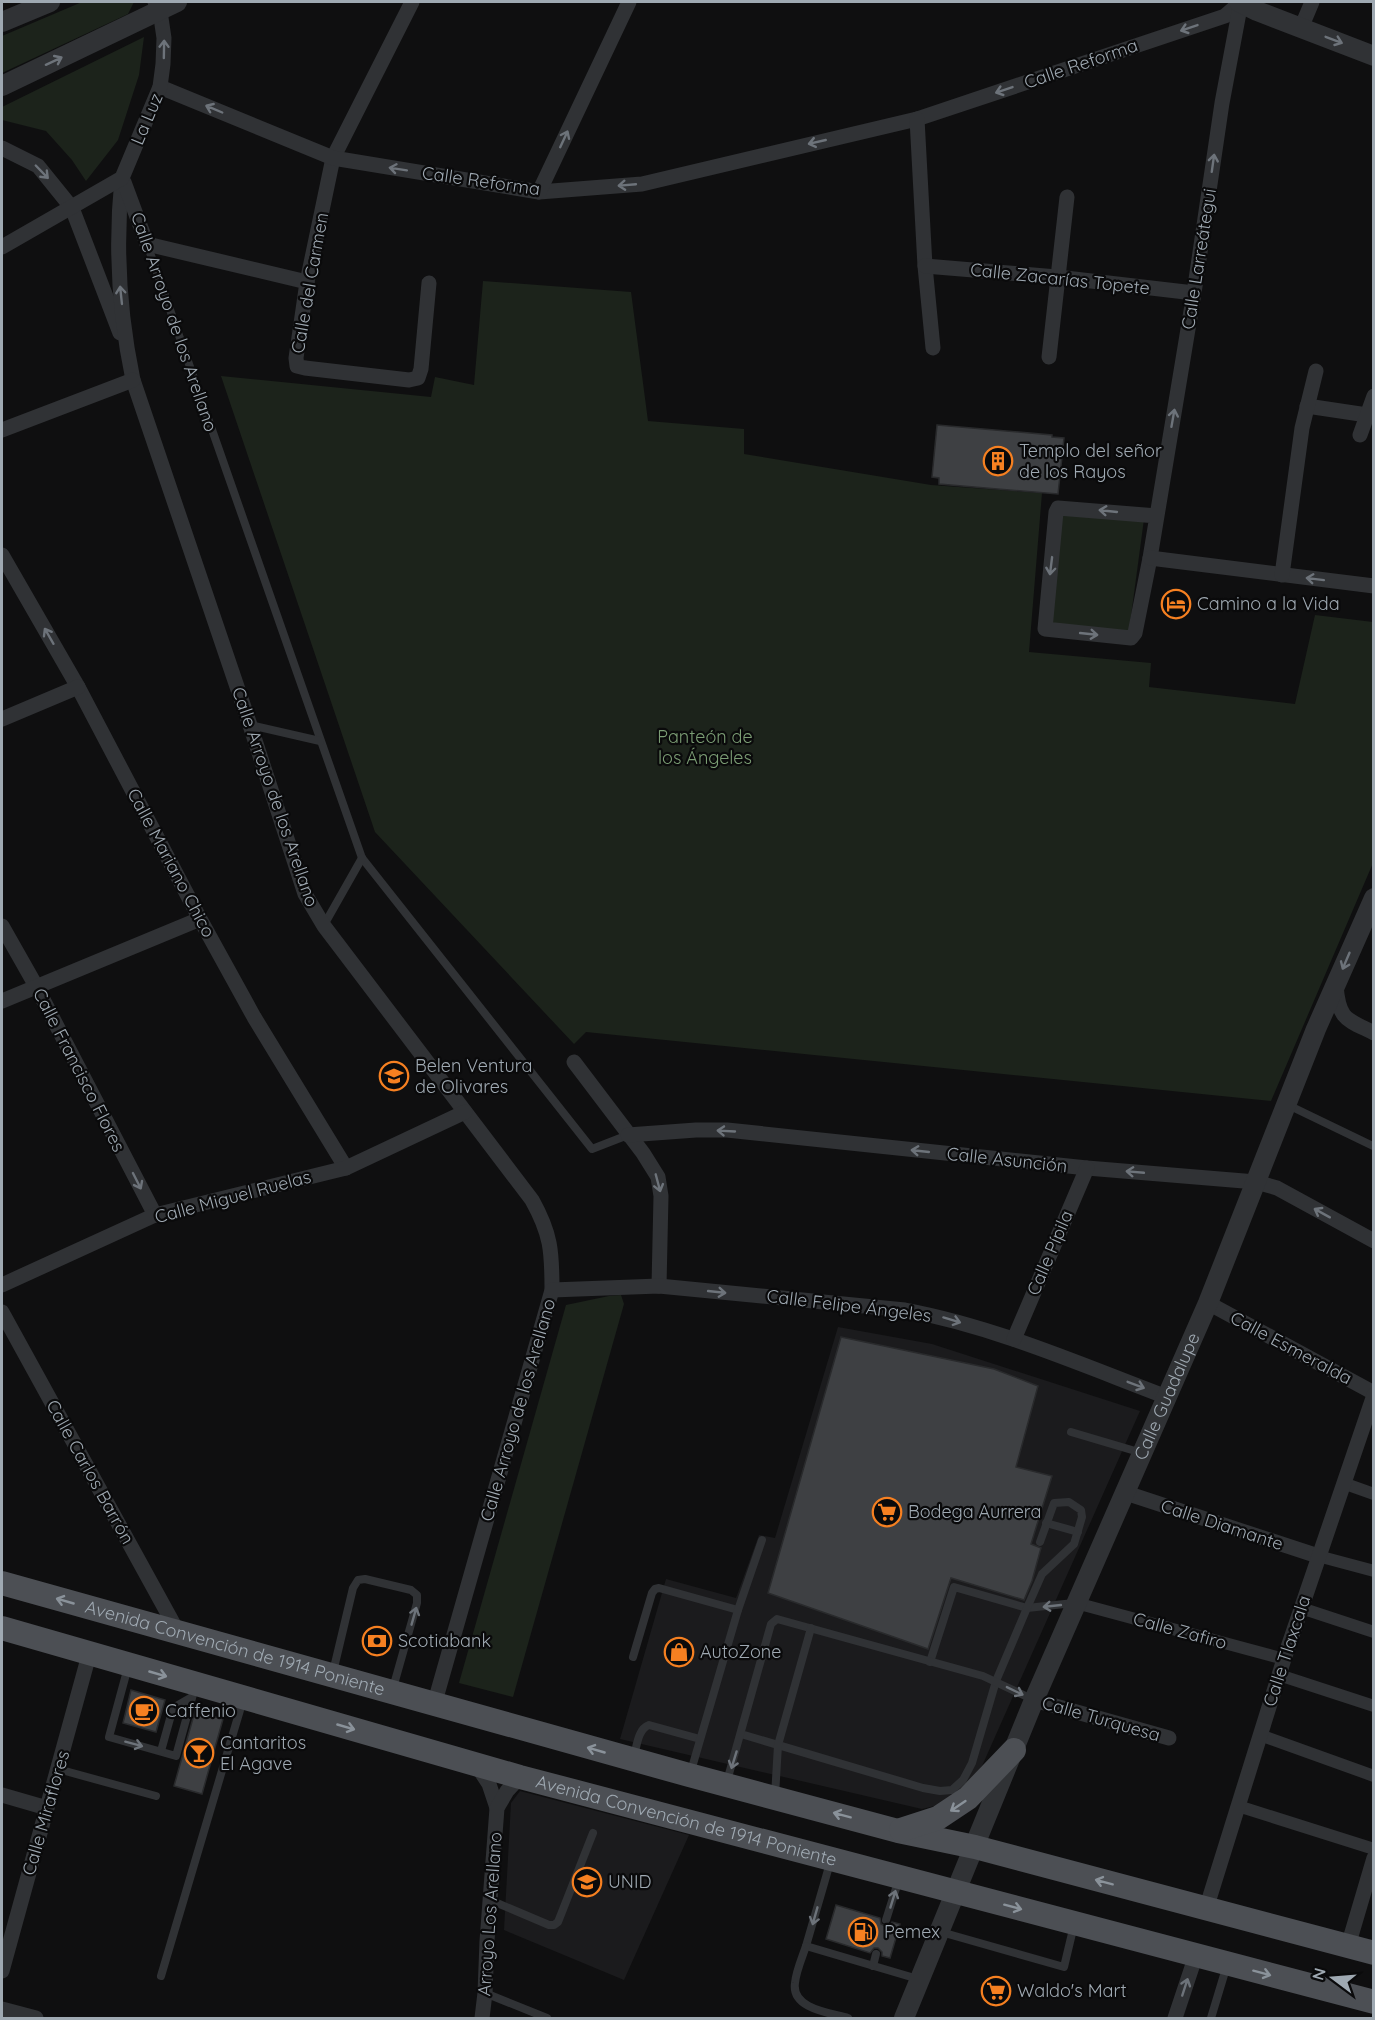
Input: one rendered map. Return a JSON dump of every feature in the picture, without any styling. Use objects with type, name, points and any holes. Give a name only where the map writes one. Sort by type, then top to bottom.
[{"type":"main road","name":"Avenida Convención de 1914 Poniente","points":[[2,1583],[633,1760],[898,1831],[975,1847],[1374,1953]]},
{"type":"main road","name":"Avenida Convención de 1914 Poniente","points":[[2,1628],[128,1665],[194,1691],[243,1698],[520,1777],[1374,2002]]},
{"type":"main road","points":[[898,1831],[938,1818],[968,1798],[1014,1750]]},
{"type":"street","points":[[2,22],[50,2]]},
{"type":"street","points":[[2,86],[160,5],[177,2]]},
{"type":"street","name":"Calle del Carmen","points":[[411,2],[333,158],[307,282],[296,358],[297,366],[409,380],[418,378],[421,369],[429,283]]},
{"type":"street","points":[[539,192],[629,2]]},
{"type":"street","points":[[1240,2],[1257,11],[1374,56]]},
{"type":"street","name":"Calle Reforma","points":[[160,87],[333,158],[539,192],[642,184],[917,119],[1231,13],[1240,2]]},
{"type":"street","name":"Calle Larreátegui","points":[[1157,516],[1058,508],[1045,629],[1134,637],[1150,558],[1157,516],[1194,293],[1222,103],[1240,2]]},
{"type":"street","points":[[1301,28],[1312,2]]},
{"type":"street","name":"La Luz","points":[[122,178],[160,87],[164,38],[160,5]]},
{"type":"street","points":[[917,119],[933,348]]},
{"type":"street","name":"Calle Arroyo de los Arellano","points":[[2,148],[38,166],[72,208],[127,353]]},
{"type":"street","points":[[2,247],[122,178]]},
{"type":"street","name":"Calle Arroyo de los Arellano","points":[[122,178],[147,244]]},
{"type":"street","name":"Calle Arroyo de los Arellano","points":[[122,178],[118,263],[127,353],[133,380],[250,725],[304,894],[324,926],[532,1200],[545,1224],[551,1256],[552,1290],[434,1705]]},
{"type":"street","points":[[1049,357],[1067,197]]},
{"type":"street","points":[[147,244],[307,282]]},
{"type":"street","name":"Calle Zacarías Topete","points":[[926,266],[1057,277],[1194,293]]},
{"type":"street","points":[[1282,575],[1300,440],[1316,371]]},
{"type":"street","points":[[2,430],[133,380]]},
{"type":"street","points":[[1360,435],[1374,396]]},
{"type":"street","points":[[1307,406],[1367,415]]},
{"type":"street","name":"Calle Mariano Chico","points":[[2,555],[78,687],[254,1017],[346,1168]]},
{"type":"street","points":[[1150,558],[1374,586]]},
{"type":"street","points":[[2,719],[78,687]]},
{"type":"street","name":"Calle Guadalupe","points":[[904,2019],[1034,1700],[1208,1303],[1316,1029],[1368,926],[1374,898]]},
{"type":"street","points":[[2,1001],[200,919]]},
{"type":"street","name":"Calle Francisco Flores","points":[[2,926],[36,986],[155,1215]]},
{"type":"street","points":[[1336,986],[1338,1002],[1345,1018]]},
{"type":"street","points":[[1316,1029],[1336,1019],[1345,1018],[1374,1033]]},
{"type":"street","points":[[574,1062],[644,1153],[658,1177],[661,1196],[659,1286]]},
{"type":"street","name":"Calle Miguel Ruelas","points":[[2,1285],[155,1215],[346,1168],[465,1112]]},
{"type":"street","name":"Calle Asunción","points":[[628,1135],[727,1130],[1087,1168],[1256,1182],[1277,1188],[1374,1241]]},
{"type":"street","name":"Calle Pípila","points":[[1014,1338],[1087,1168]]},
{"type":"street","name":"Calle Felipe Ángeles","points":[[552,1290],[659,1286],[906,1310],[937,1316],[1014,1338],[1167,1397]]},
{"type":"street","name":"Calle Esmeralda","points":[[1208,1303],[1374,1394]]},
{"type":"street","name":"Calle Carlos Barrón","points":[[2,1312],[178,1632]]},
{"type":"street","name":"Calle Tlaxcala","points":[[1206,1910],[1284,1659],[1374,1394]]},
{"type":"street","points":[[1343,1483],[1374,1494]]},
{"type":"street","name":"Calle Diamante","points":[[1126,1493],[1318,1556]]},
{"type":"street","points":[[1318,1556],[1374,1571]]},
{"type":"street","name":"Calle Zafiro","points":[[1076,1603],[1284,1659]]},
{"type":"street","points":[[1301,1608],[1374,1632]]},
{"type":"street","name":"Calle Miraflores","points":[[2,1971],[89,1655]]},
{"type":"street","points":[[1279,1675],[1374,1706]]},
{"type":"street","name":"Calle Turquesa","points":[[1034,1700],[1169,1738]]},
{"type":"street","points":[[1260,1735],[1374,1776]]},
{"type":"street","name":"Arroyo Los Arellano","points":[[476,1764],[489,1784],[497,1808],[482,2019]]},
{"type":"street","name":"Arroyo Los Arellano","points":[[497,1808],[507,1791],[520,1777]]},
{"type":"street","points":[[2,1796],[47,1808]]},
{"type":"street","points":[[1238,1806],[1374,1849]]},
{"type":"street","points":[[1348,1946],[1371,1876],[1374,1858]]},
{"type":"street","points":[[1175,2019],[1196,1955]]},
{"type":"street","points":[[2,2009],[36,2019]]},
{"type":"lane","name":"Calle Arroyo de los Arellano","points":[[147,244],[362,858],[592,1149],[628,1135]]},
{"type":"lane","points":[[250,725],[320,741]]},
{"type":"lane","points":[[324,926],[362,858]]},
{"type":"lane","points":[[1287,1104],[1373,1146]]},
{"type":"lane","points":[[1071,1432],[1143,1453]]},
{"type":"lane","points":[[741,1734],[923,1788],[940,1791],[952,1790],[963,1780],[972,1763],[996,1681],[1042,1574],[1074,1544],[1082,1517],[1081,1510],[1069,1502],[1054,1503],[1040,1542]]},
{"type":"lane","points":[[1046,1523],[1078,1532]]},
{"type":"lane","points":[[689,1775],[738,1610],[762,1540]]},
{"type":"lane","points":[[332,1676],[353,1588],[358,1580],[365,1579],[411,1590],[417,1595],[417,1603],[391,1693]]},
{"type":"lane","points":[[930,1662],[954,1587],[1027,1608],[1076,1603]]},
{"type":"lane","points":[[633,1657],[652,1593],[656,1589],[738,1610]]},
{"type":"lane","points":[[726,1785],[771,1624],[777,1619],[996,1681],[1034,1700]]},
{"type":"lane","points":[[775,1797],[778,1745],[811,1628]]},
{"type":"lane","points":[[128,1665],[109,1737],[176,1755],[194,1691]]},
{"type":"lane","points":[[161,1751],[173,1708],[194,1691]]},
{"type":"lane","points":[[160,1976],[243,1698]]},
{"type":"lane","points":[[633,1760],[641,1730],[649,1725],[700,1739]]},
{"type":"lane","points":[[58,1769],[156,1796]]},
{"type":"lane","points":[[490,1900],[549,1925],[554,1925],[558,1922],[593,1833]]},
{"type":"lane","points":[[831,1859],[794,1984],[795,1992],[801,2001],[810,2007],[848,2019]]},
{"type":"lane","points":[[886,1920],[899,1878]]},
{"type":"lane","points":[[940,1932],[1064,1967],[1075,1923]]},
{"type":"lane","points":[[806,1946],[920,1980]]},
{"type":"lane","points":[[873,1966],[876,1954]]},
{"type":"lane","points":[[1211,2019],[1227,1963]]},
{"type":"lane","points":[[485,1993],[547,2019]]},
{"type":"shaded area","points":[[838,1327],[932,1344],[1140,1411],[982,1766],[955,1801],[922,1809],[620,1739],[666,1579],[736,1598],[759,1535],[775,1538]]},
{"type":"shaded area","name":"UNID","points":[[520,1791],[689,1835],[624,1980],[504,1930],[511,1803]]},
{"type":"green space","points":[[82,2],[134,2],[128,14],[2,73],[2,36]]},
{"type":"green space","points":[[144,37],[139,75],[118,140],[86,181],[72,160],[46,131],[2,120],[2,107]]},
{"type":"green space","name":"Panteón de los Ángeles","points":[[483,281],[631,292],[648,421],[744,429],[744,454],[931,485],[1042,493],[1029,652],[1151,663],[1149,687],[1295,704],[1315,615],[1373,622],[1373,863],[1271,1101],[586,1032],[574,1044],[375,832],[221,376],[431,397],[435,377],[474,385]]},
{"type":"green space","points":[[1062,512],[1144,519],[1129,631],[1049,625]]},
{"type":"green space","points":[[621,1295],[624,1304],[513,1697],[459,1683],[566,1305]]},
{"type":"building","name":"Templo del señor de los Rayos","points":[[937,425],[1064,438],[1058,494],[939,484],[939,478],[932,477]]},
{"type":"building","points":[[841,1337],[994,1369],[1038,1386],[1016,1467],[1052,1476],[1031,1544],[1041,1548],[1032,1581],[1024,1600],[951,1578],[928,1649],[768,1593]]},
{"type":"building","name":"Caffenio","points":[[131,1690],[165,1700],[156,1732],[123,1723]]},
{"type":"building","name":"Cantaritos El Agave","points":[[195,1711],[223,1719],[202,1794],[174,1786]]},
{"type":"building","name":"Pemex","points":[[836,1905],[880,1918],[881,1924],[885,1926],[892,1922],[900,1924],[890,1958],[882,1956],[878,1948],[874,1948],[870,1953],[826,1939]]},
{"type":"place","name":"Templo del señor de los Rayos","points":[[998,461]]},
{"type":"place","name":"Camino a la Vida","points":[[1176,604]]},
{"type":"place","name":"Belen Ventura de Olivares","points":[[394,1076]]},
{"type":"place","name":"Bodega Aurrera","points":[[887,1512]]},
{"type":"place","name":"Scotiabank","points":[[377,1641]]},
{"type":"place","name":"AutoZone","points":[[679,1652]]},
{"type":"place","name":"Caffenio","points":[[144,1711]]},
{"type":"place","name":"Cantaritos El Agave","points":[[199,1753]]},
{"type":"place","name":"UNID","points":[[587,1882]]},
{"type":"place","name":"Pemex","points":[[863,1932]]},
{"type":"place","name":"Waldo's Mart","points":[[996,1991]]}]
